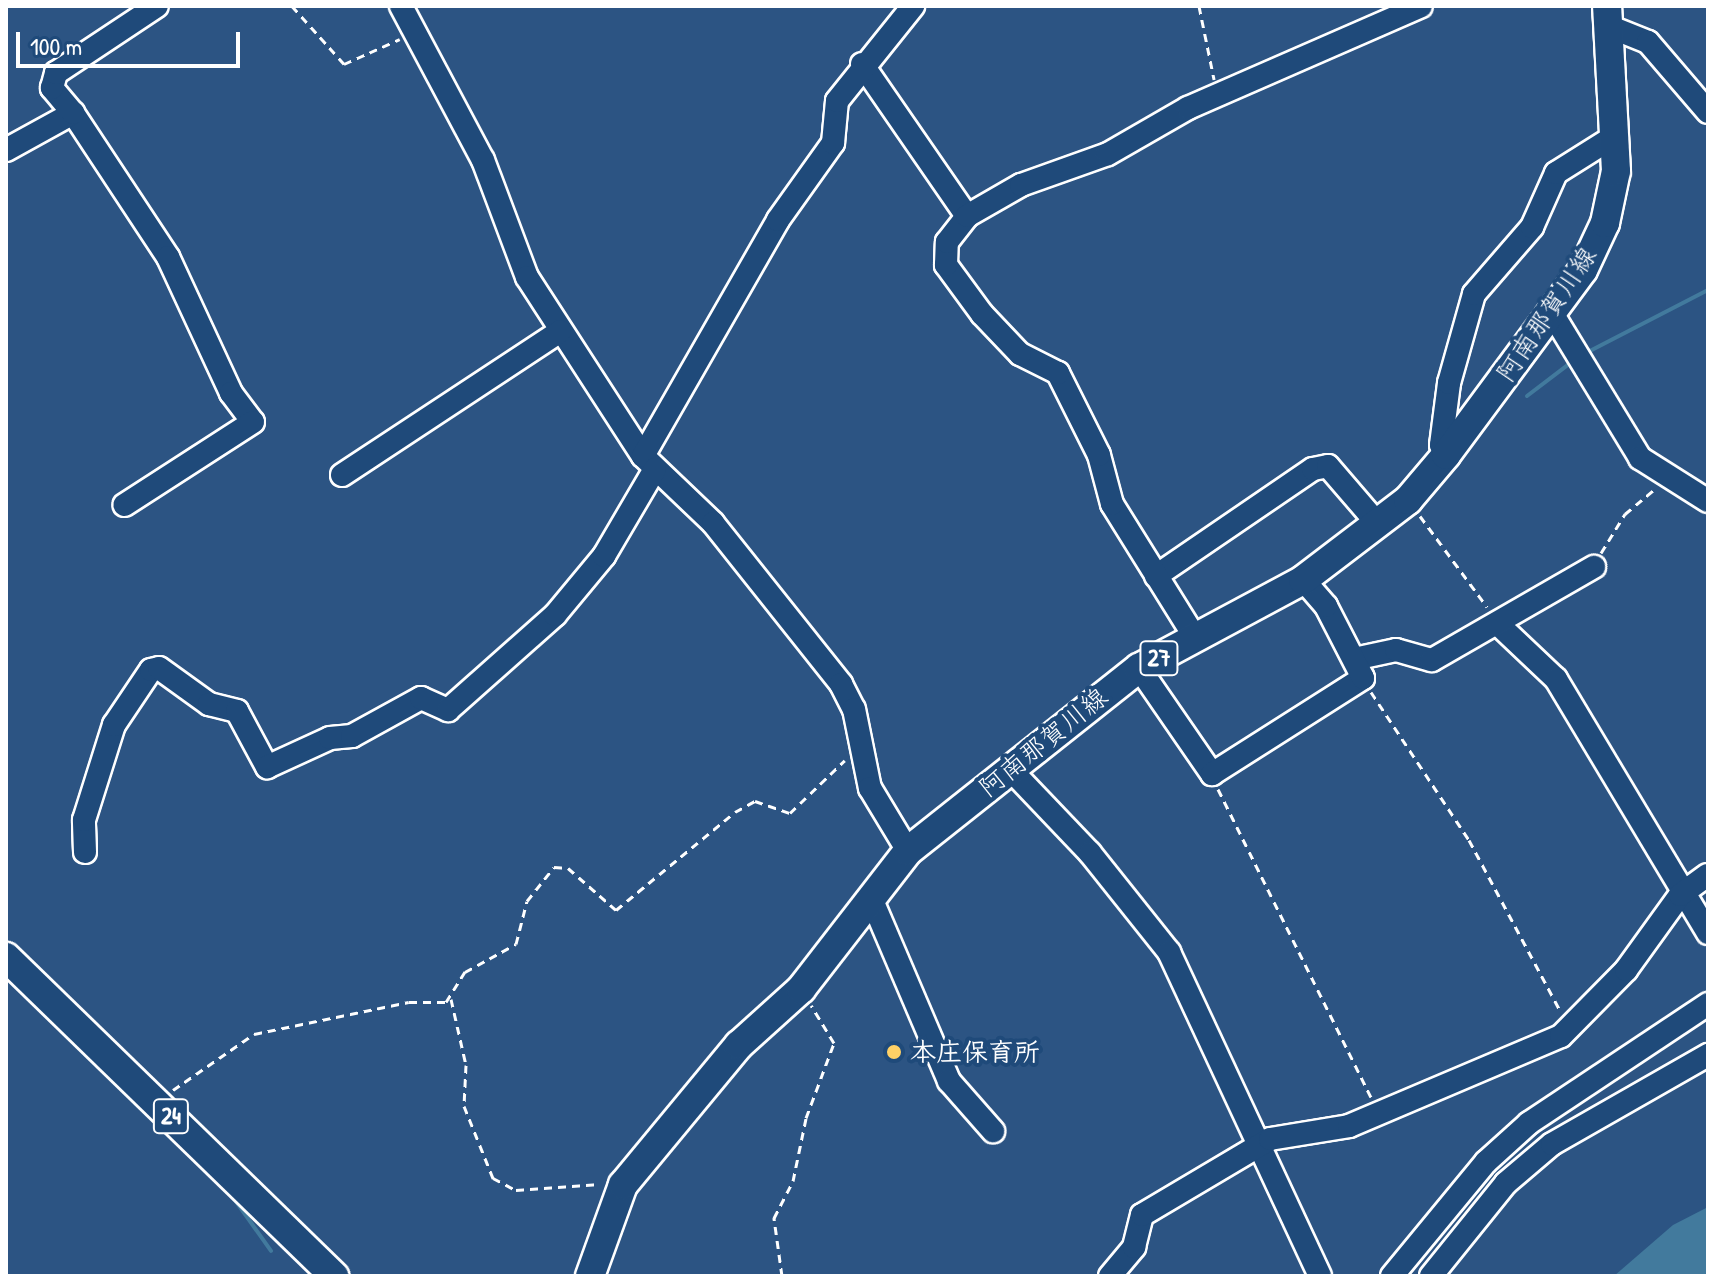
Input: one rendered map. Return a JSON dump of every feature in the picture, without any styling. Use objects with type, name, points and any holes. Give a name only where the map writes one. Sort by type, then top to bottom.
[{"type":"main road","name":"阿南那賀川線","points":[[590,1276],[623,1185],[739,1045],[801,989],[908,851],[1139,668],[1303,580],[1408,500],[1446,455],[1552,313],[1605,223],[1615,136],[1608,16]]},
{"type":"main road","name":"24","points":[[6,957],[334,1276]]},
{"type":"street","points":[[124,505],[253,422],[231,393],[168,257],[73,113],[52,88],[56,73],[157,6]]},
{"type":"street","points":[[401,6],[412,33],[483,160],[527,277],[649,463],[713,523],[841,684],[862,748],[870,788],[908,851]]},
{"type":"street","points":[[1196,639],[1112,504],[1099,455],[1058,373],[1020,354],[946,265],[947,242],[967,216],[1035,179],[1108,154],[1221,93],[1421,6]]},
{"type":"street","points":[[85,852],[84,820],[114,725],[151,670],[159,668],[209,704],[237,711],[267,767],[330,738],[352,736],[421,698],[448,710],[565,603],[604,556],[649,463],[778,220],[833,143],[837,101],[900,10]]},
{"type":"street","points":[[1608,16],[1648,42],[1708,112]]},
{"type":"street","points":[[862,64],[967,216]]},
{"type":"street","points":[[6,150],[73,113]]},
{"type":"street","points":[[1446,455],[1441,445],[1449,383],[1474,294],[1532,227],[1556,173],[1615,136]]},
{"type":"street","points":[[1552,313],[1630,444],[1664,476],[1708,501]]},
{"type":"street","points":[[342,475],[560,331]]},
{"type":"street","points":[[1156,576],[1313,469],[1328,466],[1377,523]]},
{"type":"street","points":[[1139,668],[1212,774],[1359,669],[1396,650],[1432,660],[1500,626],[1594,567]]},
{"type":"street","points":[[1303,580],[1359,669]]},
{"type":"street","points":[[1500,626],[1556,679],[1635,801],[1636,819],[1680,895],[1708,933]]},
{"type":"street","points":[[1009,768],[1161,940],[1261,1144],[1320,1276]]},
{"type":"street","points":[[1110,1276],[1134,1247],[1142,1215],[1261,1144],[1379,1115],[1484,1075],[1571,1027],[1626,970],[1680,895],[1708,875]]},
{"type":"street","points":[[871,898],[880,904],[949,1081],[993,1131]]},
{"type":"street","points":[[1392,1276],[1486,1162],[1529,1123],[1708,1004]]},
{"type":"street","points":[[1431,1276],[1506,1183],[1552,1144],[1708,1055]]},
{"type":"path","points":[[292,6],[344,64],[412,33]]},
{"type":"path","points":[[1199,6],[1221,93]]},
{"type":"path","points":[[1594,567],[1625,514],[1664,476]]},
{"type":"path","points":[[1408,500],[1500,626]]},
{"type":"path","points":[[1359,669],[1469,840],[1571,1027]]},
{"type":"path","points":[[623,1185],[516,1190],[493,1178],[464,1106],[466,1065],[451,999],[465,972],[516,944],[527,901],[554,867],[568,868],[616,910],[735,812],[755,801],[790,813],[862,748]]},
{"type":"path","points":[[1212,774],[1379,1115]]},
{"type":"path","points":[[782,1276],[774,1218],[793,1181],[806,1118],[834,1043],[801,989]]},
{"type":"path","points":[[156,1102],[254,1034],[451,999]]},
{"type":"water","points":[[1708,1207],[1708,1276],[1614,1276],[1673,1225]]},
{"type":"waterway","points":[[1584,354],[1708,290]]},
{"type":"waterway","points":[[1527,396],[1573,361]]},
{"type":"waterway","points":[[230,1193],[271,1251]]},
{"type":"place","name":"本庄保育所","points":[[894,1052]]}]
